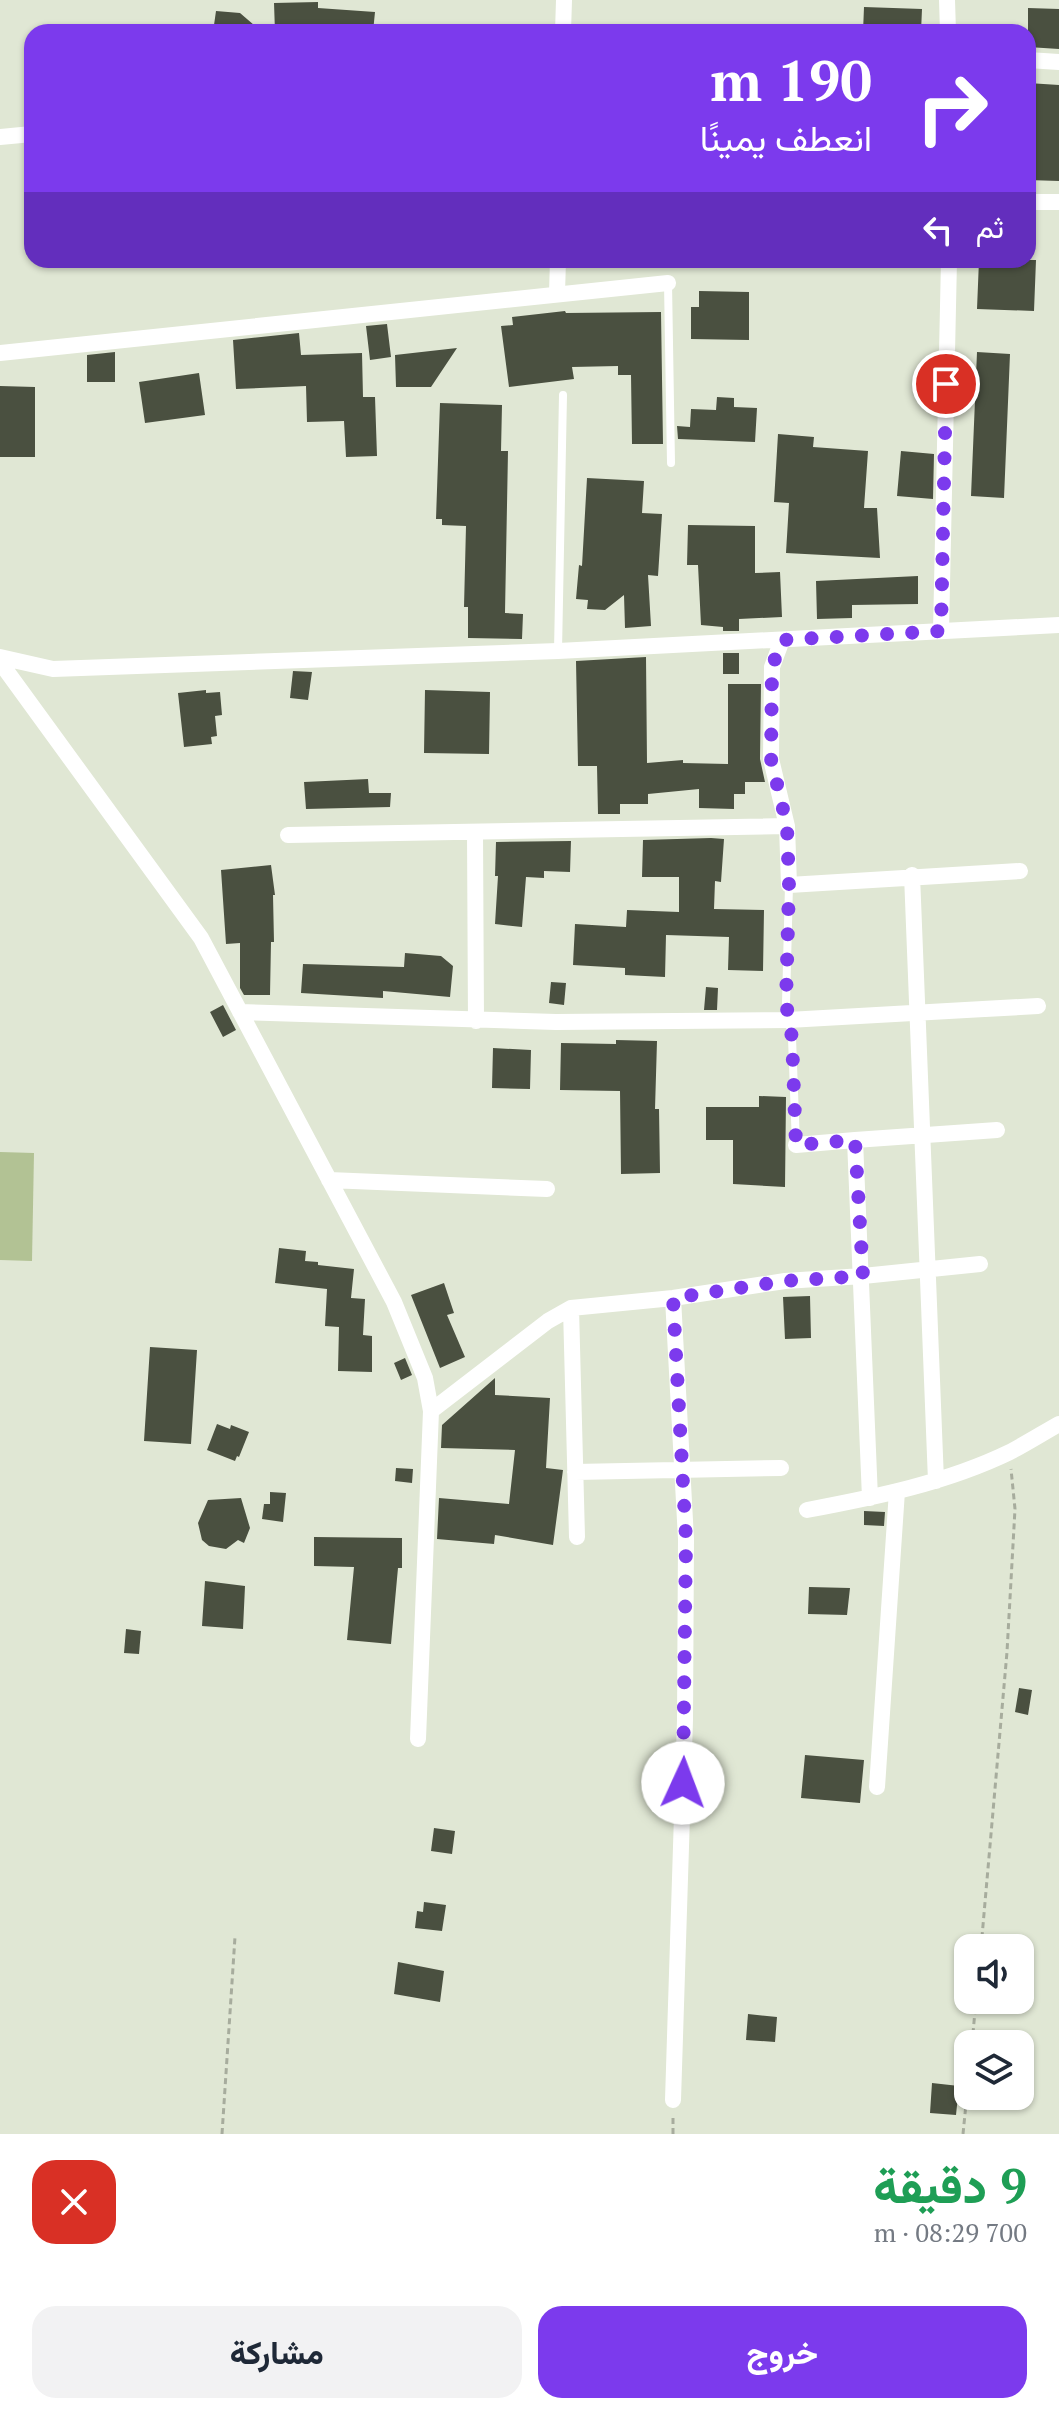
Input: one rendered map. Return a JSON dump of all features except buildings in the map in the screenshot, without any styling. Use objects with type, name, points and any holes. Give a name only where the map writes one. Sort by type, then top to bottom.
[{"type":"street","points":[[563,24],[564,0]]},
{"type":"street","points":[[947,0],[948,24]]},
{"type":"street","points":[[1036,61],[1059,62]]},
{"type":"street","points":[[0,137],[24,135]]},
{"type":"street","points":[[1036,202],[1059,202]]},
{"type":"street","points":[[557,293],[558,268]]},
{"type":"street","points":[[941,631],[949,268]]},
{"type":"street","points":[[0,353],[668,283]]},
{"type":"street","points":[[0,660],[53,669],[558,651],[1059,625]]},
{"type":"street","points":[[782,640],[772,667],[771,759],[787,826],[789,885],[912,875],[1020,871]]},
{"type":"street","points":[[0,660],[201,938],[394,1302],[425,1378],[431,1411],[418,1739]]},
{"type":"street","points":[[288,835],[787,826]]},
{"type":"street","points":[[475,833],[476,1021]]},
{"type":"street","points":[[912,875],[936,1481]]},
{"type":"street","points":[[240,1012],[476,1021],[788,1020],[1038,1006]]},
{"type":"street","points":[[796,1145],[997,1130]]},
{"type":"street","points":[[855,1140],[870,1498]]},
{"type":"street","points":[[329,1180],[547,1189]]},
{"type":"street","points":[[431,1411],[548,1321],[571,1308],[673,1298],[785,1281],[980,1264]]},
{"type":"street","points":[[673,1298],[686,1539],[685,1720],[673,2100]]},
{"type":"street","points":[[571,1308],[577,1537]]},
{"type":"street","points":[[807,1510],[936,1481],[1009,1452],[1059,1424]]},
{"type":"street","points":[[575,1472],[781,1468]]},
{"type":"street","points":[[877,1787],[897,1491]]},
{"type":"lane","points":[[668,283],[671,463]]},
{"type":"lane","points":[[558,651],[563,395]]},
{"type":"lane","points":[[789,885],[788,1020],[792,1038],[796,1145]]},
{"type":"path","points":[[982,1934],[1007,1652],[1015,1509],[1009,1452]]},
{"type":"path","points":[[222,2134],[235,1937]]},
{"type":"path","points":[[963,2134],[965,2110]]},
{"type":"green space","points":[[0,1152],[34,1153],[32,1261],[0,1260]]},
{"type":"route","points":[[683,1783],[686,1539],[673,1298],[785,1281],[863,1276],[855,1140],[796,1145],[792,1038],[786,1003],[787,826],[771,759],[772,667],[782,640],[941,631],[946,384]]}]
